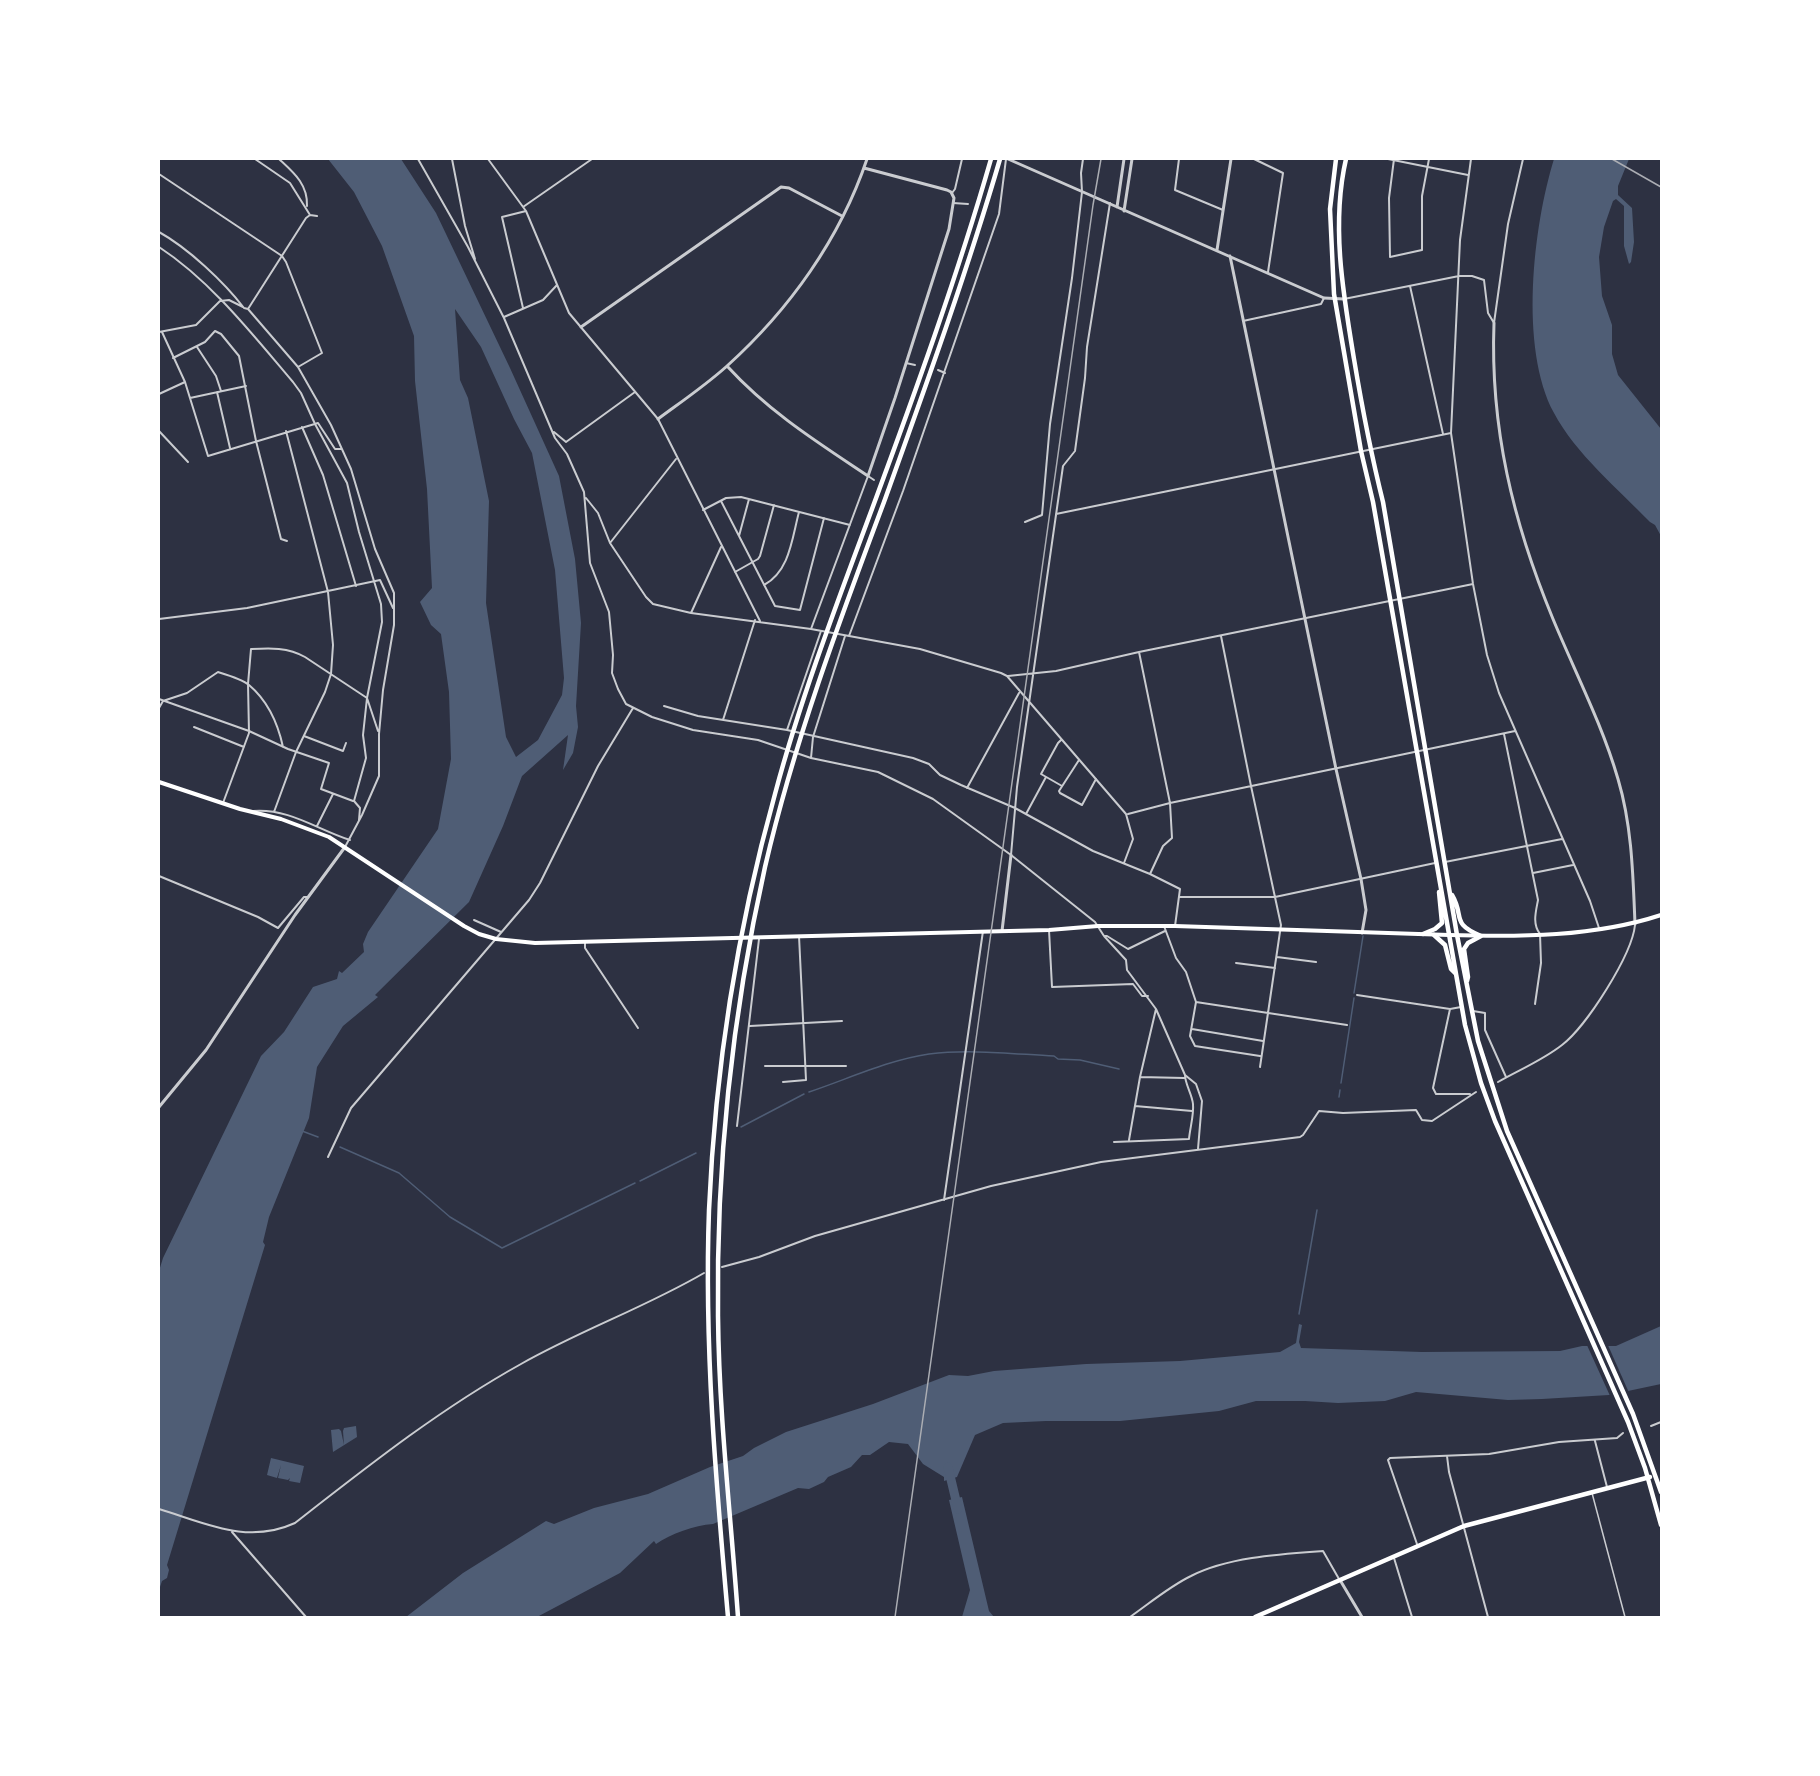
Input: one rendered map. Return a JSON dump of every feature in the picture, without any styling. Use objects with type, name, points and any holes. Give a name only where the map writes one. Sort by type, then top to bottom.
[{"type":"highway","points":[[728,1617],[711,1369],[709,1213],[716,1107],[736,965],[748,903],[785,759],[828,626],[953,282],[992,159]]},
{"type":"highway","points":[[738,1617],[722,1421],[718,1214],[724,1119],[745,967],[757,905],[794,761],[837,628],[961,285],[1000,159]]},
{"type":"highway","points":[[1336,159],[1330,208],[1335,299],[1361,451],[1373,502],[1461,1007],[1491,1112],[1626,1416],[1648,1477],[1661,1525]]},
{"type":"highway","points":[[1346,159],[1339,208],[1344,299],[1369,450],[1383,502],[1457,935],[1478,1041],[1498,1107],[1520,1163],[1633,1414],[1658,1475],[1661,1492]]},
{"type":"highway","points":[[1423,934],[1442,923],[1438,899],[1440,883]]},
{"type":"highway","points":[[1450,892],[1455,900],[1459,922],[1468,930],[1481,936]]},
{"type":"highway","points":[[1434,935],[1445,945],[1451,969],[1456,974]]},
{"type":"highway","points":[[1466,984],[1468,977],[1464,949],[1468,943],[1481,936]]},
{"type":"highway","points":[[1255,1617],[1464,1526],[1658,1475]]},
{"type":"main road","points":[[161,782],[248,811],[281,819],[328,837],[479,934],[496,939],[535,943],[1049,930],[1098,926],[1165,928],[1175,926],[1481,936],[1600,930],[1635,924],[1661,915]]},
{"type":"street","points":[[255,159],[290,183],[310,215]]},
{"type":"street","points":[[279,159],[301,182],[307,201],[306,208]]},
{"type":"street","points":[[418,159],[476,262],[504,318],[552,430],[567,454],[585,497],[590,563],[609,612],[613,655],[612,673],[626,704],[652,717],[693,730],[758,740],[811,758],[878,772],[933,799],[1011,855],[1098,926],[1125,960],[1127,970],[1156,1009],[1191,1090],[1193,1111],[1189,1139],[1114,1142]]},
{"type":"street","points":[[452,159],[465,226],[476,262]]},
{"type":"street","points":[[488,159],[526,211],[569,313],[658,419],[676,459],[760,622]]},
{"type":"street","points":[[523,207],[592,159]]},
{"type":"street","points":[[658,419],[727,366],[763,330],[794,293],[826,246],[867,159]]},
{"type":"street","points":[[811,629],[868,476],[946,239],[953,203],[952,193],[962,159]]},
{"type":"street","points":[[849,636],[945,374],[999,214],[1007,159],[1014,160],[1124,211],[1324,298],[1344,299],[1459,276],[1472,276],[1484,280],[1488,313],[1494,323]]},
{"type":"street","points":[[1024,522],[1042,515],[1050,424],[1072,278],[1082,192],[1083,159]]},
{"type":"street","points":[[1117,207],[1124,159]]},
{"type":"street","points":[[1124,211],[1132,159]]},
{"type":"street","points":[[1179,159],[1175,190],[1223,210]]},
{"type":"street","points":[[1217,250],[1231,159]]},
{"type":"street","points":[[1254,159],[1282,172],[1268,272]]},
{"type":"street","points":[[1388,159],[1468,175]]},
{"type":"street","points":[[1394,160],[1389,198],[1390,257],[1422,250],[1422,196],[1429,159]]},
{"type":"street","points":[[1471,159],[1460,240],[1451,433],[1473,584],[1487,655],[1499,693],[1590,901],[1600,930]]},
{"type":"street","points":[[1498,1082],[1548,1055],[1569,1040],[1606,989],[1630,943],[1635,924],[1630,837],[1618,779],[1607,746],[1539,584],[1511,495],[1503,458],[1493,352],[1494,323],[1508,224],[1523,159]]},
{"type":"street","points":[[864,168],[952,193]]},
{"type":"street","points":[[159,174],[282,256],[322,353],[298,367]]},
{"type":"street","points":[[581,327],[781,187],[789,188],[842,216]]},
{"type":"street","points":[[953,203],[968,204]]},
{"type":"street","points":[[1002,931],[1015,808],[1063,466],[1075,451],[1087,347],[1110,203]]},
{"type":"street","points":[[523,308],[502,217],[526,211]]},
{"type":"street","points":[[994,211],[999,214]]},
{"type":"street","points":[[248,309],[306,218],[310,215],[317,216]]},
{"type":"street","points":[[159,232],[170,238],[214,276],[244,308]]},
{"type":"street","points":[[159,247],[173,256],[239,319],[293,382],[301,393],[347,483],[381,604],[382,622],[367,698],[363,735],[366,758],[354,801]]},
{"type":"street","points":[[1230,256],[1336,769],[1361,879],[1366,910],[1362,933]]},
{"type":"street","points":[[504,318],[543,300],[558,285]]},
{"type":"street","points":[[1410,286],[1443,434]]},
{"type":"street","points":[[1243,321],[1321,304],[1324,298]]},
{"type":"street","points":[[159,1107],[206,1050],[308,897],[350,840],[379,776],[379,734],[383,690],[394,625],[394,593],[375,549],[351,469],[331,425],[298,367],[248,309],[229,300],[220,301],[196,325],[161,332],[184,382],[208,456],[315,423],[322,427],[335,449],[342,450]]},
{"type":"street","points":[[173,358],[205,342],[215,331],[221,334],[227,344],[237,351],[256,441],[281,539],[287,541]]},
{"type":"street","points":[[197,347],[216,376],[221,391]]},
{"type":"street","points":[[906,363],[915,365]]},
{"type":"street","points":[[727,366],[749,391],[785,421],[874,480]]},
{"type":"street","points":[[938,370],[945,374]]},
{"type":"street","points":[[159,394],[184,382]]},
{"type":"street","points":[[190,398],[246,386]]},
{"type":"street","points":[[217,392],[230,449]]},
{"type":"street","points":[[552,430],[566,442],[635,392]]},
{"type":"street","points":[[302,427],[323,476],[356,586]]},
{"type":"street","points":[[159,431],[188,462]]},
{"type":"street","points":[[274,812],[296,752],[325,692],[331,674],[333,627],[328,592],[286,431]]},
{"type":"street","points":[[1056,514],[1451,433]]},
{"type":"street","points":[[610,543],[676,459]]},
{"type":"street","points":[[585,497],[598,513],[610,543],[653,604],[691,613],[811,629],[921,649],[1007,676],[1056,671],[1473,584]]},
{"type":"street","points":[[704,510],[731,497],[749,499],[850,525]]},
{"type":"street","points":[[739,536],[749,499]]},
{"type":"street","points":[[721,501],[775,606],[800,610],[824,518]]},
{"type":"street","points":[[735,572],[758,559],[762,552],[774,505]]},
{"type":"street","points":[[764,585],[782,570],[799,512]]},
{"type":"street","points":[[691,613],[722,546]]},
{"type":"street","points":[[159,619],[247,608],[380,580],[393,609]]},
{"type":"street","points":[[723,720],[755,621]]},
{"type":"street","points":[[787,730],[821,631]]},
{"type":"street","points":[[811,758],[813,737],[845,636]]},
{"type":"street","points":[[1221,636],[1281,930],[1260,1067]]},
{"type":"street","points":[[223,803],[249,731],[250,649],[271,648],[296,652],[331,674],[367,698],[379,734]]},
{"type":"street","points":[[1139,652],[1170,802],[1172,838],[1163,846],[1150,874]]},
{"type":"street","points":[[159,708],[164,700],[187,693],[218,672],[248,684],[272,713],[278,725],[283,747]]},
{"type":"street","points":[[1007,676],[1126,814],[1132,839],[1124,863]]},
{"type":"street","points":[[968,788],[1020,692]]},
{"type":"street","points":[[159,699],[329,763],[321,789],[354,801],[360,808],[359,820]]},
{"type":"street","points":[[664,706],[698,716],[787,730],[913,758],[929,764],[940,776],[1015,808],[1093,851],[1180,889],[1175,926]]},
{"type":"street","points":[[328,1157],[351,1108],[529,900],[540,883],[598,766],[633,708]]},
{"type":"street","points":[[194,727],[244,747]]},
{"type":"street","points":[[1126,814],[1170,802],[1515,732]]},
{"type":"street","points":[[1504,734],[1538,900],[1535,915],[1537,930],[1540,933],[1541,963],[1535,1004]]},
{"type":"street","points":[[304,736],[343,751],[345,743]]},
{"type":"street","points":[[1061,740],[1041,771],[1042,775],[1062,786]]},
{"type":"street","points":[[1078,760],[1059,791],[1060,793],[1082,805],[1096,779]]},
{"type":"street","points":[[1026,814],[1046,777]]},
{"type":"street","points":[[159,788],[161,782]]},
{"type":"street","points":[[317,825],[333,794]]},
{"type":"street","points":[[248,811],[274,812],[317,825],[341,838],[350,840]]},
{"type":"street","points":[[1445,862],[1562,839]]},
{"type":"street","points":[[1180,897],[1275,897],[1436,863]]},
{"type":"street","points":[[1533,873],[1573,865]]},
{"type":"street","points":[[159,876],[258,917],[278,928],[303,897],[308,897]]},
{"type":"street","points":[[474,920],[501,932]]},
{"type":"street","points":[[1104,936],[1128,949],[1165,928],[1176,958],[1186,972],[1196,1002],[1191,1041],[1196,1046],[1261,1056]]},
{"type":"street","points":[[1049,930],[1052,987],[1133,984],[1142,996],[1148,996]]},
{"type":"street","points":[[944,1200],[983,931]]},
{"type":"street","points":[[737,1126],[759,936]]},
{"type":"street","points":[[783,1082],[806,1080],[799,936]]},
{"type":"street","points":[[585,943],[585,948],[638,1028]]},
{"type":"street","points":[[1277,957],[1316,962]]},
{"type":"street","points":[[1236,963],[1275,968]]},
{"type":"street","points":[[1357,995],[1449,1009],[1461,1007]]},
{"type":"street","points":[[1196,1002],[1347,1025]]},
{"type":"street","points":[[1129,1140],[1140,1077],[1156,1009]]},
{"type":"street","points":[[1449,1009],[1433,1088],[1436,1094],[1471,1094]]},
{"type":"street","points":[[1471,1011],[1485,1013],[1485,1030],[1506,1077]]},
{"type":"street","points":[[750,1026],[842,1021]]},
{"type":"street","points":[[1192,1029],[1264,1041]]},
{"type":"street","points":[[765,1066],[846,1066]]},
{"type":"street","points":[[1140,1077],[1185,1077],[1196,1084],[1202,1101],[1198,1149]]},
{"type":"street","points":[[722,1267],[759,1257],[815,1236],[991,1186],[1101,1162],[1300,1137],[1304,1135],[1319,1111],[1353,1113],[1416,1110],[1422,1120],[1432,1121],[1476,1092]]},
{"type":"street","points":[[1135,1106],[1193,1111]]},
{"type":"street","points":[[159,1509],[232,1532],[265,1532],[295,1523],[407,1437],[483,1387],[523,1363],[704,1273]]},
{"type":"street","points":[[1651,1426],[1661,1422]]},
{"type":"street","points":[[1418,1547],[1388,1460],[1390,1458],[1489,1454],[1559,1442],[1617,1438],[1623,1433]]},
{"type":"street","points":[[1595,1441],[1607,1488]]},
{"type":"street","points":[[1447,1456],[1449,1472],[1488,1617]]},
{"type":"street","points":[[232,1532],[306,1617]]},
{"type":"street","points":[[1130,1617],[1191,1576],[1204,1570],[1253,1559],[1323,1551],[1362,1617]]},
{"type":"street","points":[[1394,1558],[1412,1617]]},
{"type":"lane","points":[[1592,1493],[1625,1617]]},
{"type":"water","points":[[328,159],[401,159],[436,213],[559,476],[575,559],[581,623],[576,706],[578,727],[573,753],[563,770],[568,735],[522,776],[503,826],[469,902],[375,995],[378,997],[343,1026],[317,1067],[309,1118],[269,1217],[263,1242],[265,1245],[167,1565],[169,1570],[167,1578],[162,1581],[159,1590],[159,1271],[163,1258],[261,1056],[284,1032],[313,987],[337,979],[339,971],[342,973],[364,952],[363,944],[368,932],[438,829],[451,759],[449,692],[441,634],[431,625],[420,602],[432,588],[427,489],[415,381],[414,336],[382,246],[354,192]],"holes":[[[455,309],[481,347],[532,453],[555,570],[564,678],[562,695],[538,740],[516,757],[506,737],[486,603],[489,501],[468,398],[460,380]]]},
{"type":"water","points":[[1554,159],[1629,159],[1618,186],[1618,195],[1632,208],[1634,242],[1631,262],[1629,264],[1624,246],[1624,206],[1616,199],[1613,201],[1604,227],[1599,257],[1602,296],[1612,325],[1612,354],[1618,375],[1661,429],[1661,536],[1655,525],[1585,457],[1554,413],[1543,386],[1536,355],[1533,287],[1540,218]]},
{"type":"water","points":[[1299,1324],[1302,1325],[1299,1342],[1301,1348],[1422,1352],[1560,1351],[1582,1346],[1616,1346],[1661,1326],[1661,1384],[1609,1395],[1542,1399],[1508,1400],[1416,1392],[1385,1401],[1338,1403],[1256,1401],[1219,1411],[1120,1421],[1003,1423],[975,1435],[957,1477],[944,1481],[944,1477],[923,1464],[908,1444],[889,1442],[870,1455],[862,1455],[851,1467],[828,1477],[824,1482],[809,1489],[798,1488],[713,1524],[683,1531],[656,1544],[654,1541],[620,1573],[537,1617],[406,1617],[463,1573],[546,1521],[554,1524],[594,1508],[648,1494],[710,1467],[743,1456],[786,1432],[873,1404],[949,1375],[968,1376],[994,1371],[1086,1364],[1180,1361],[1280,1352],[1296,1343]]},
{"type":"water","points":[[356,1426],[357,1437],[333,1452],[331,1430],[341,1431],[344,1445],[344,1428]]},
{"type":"water","points":[[271,1458],[304,1466],[300,1483],[289,1481],[290,1478],[288,1480],[278,1478],[281,1465],[277,1478],[267,1475]]},
{"type":"water","points":[[962,1497],[989,1611],[994,1617],[962,1617],[970,1590],[949,1500]]},
{"type":"pier","points":[[1586,1343],[1607,1343],[1630,1395],[1611,1398]]},
{"type":"waterway","points":[[1354,993],[1363,936]]},
{"type":"waterway","points":[[1341,1083],[1354,998]]},
{"type":"waterway","points":[[809,1092],[868,1070],[929,1054],[992,1052],[1054,1056],[1058,1059],[1080,1060],[1119,1069]]},
{"type":"waterway","points":[[1339,1097],[1340,1090]]},
{"type":"waterway","points":[[741,1127],[804,1094]]},
{"type":"waterway","points":[[302,1131],[318,1137]]},
{"type":"waterway","points":[[340,1147],[399,1173],[450,1217],[502,1248],[635,1183]]},
{"type":"waterway","points":[[640,1181],[696,1153]]},
{"type":"waterway","points":[[1299,1314],[1317,1210]]},
{"type":"waterway","points":[[948,1467],[958,1509]]},
{"type":"railway","points":[[895,1617],[1101,159]]},
{"type":"railway","points":[[1612,159],[1661,187]]}]
